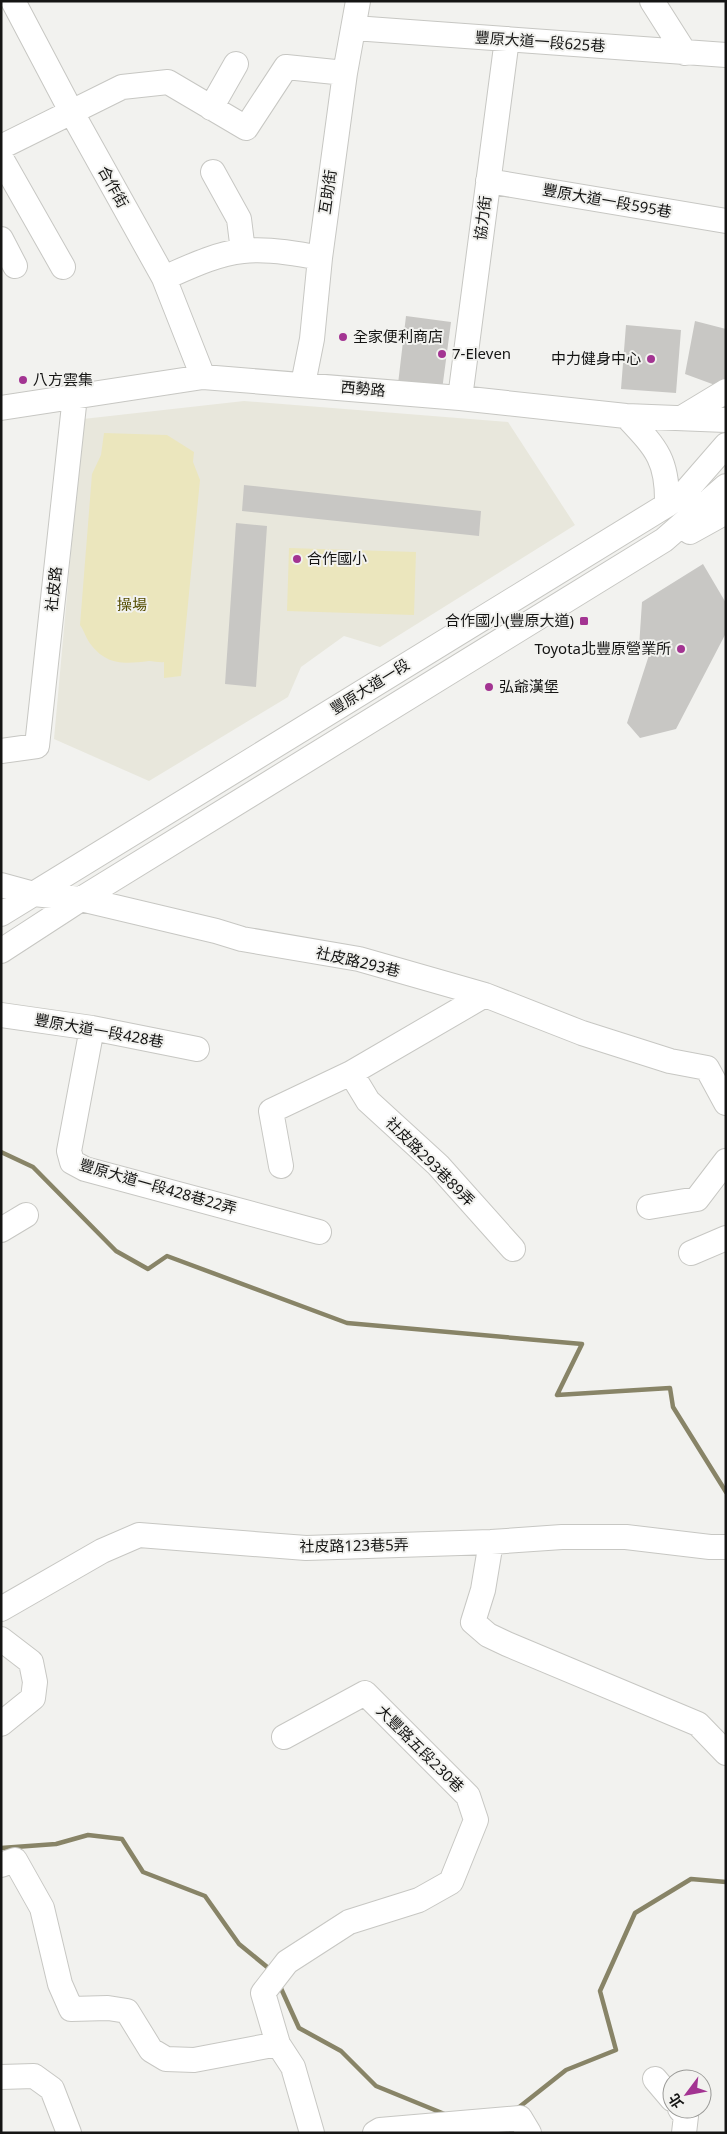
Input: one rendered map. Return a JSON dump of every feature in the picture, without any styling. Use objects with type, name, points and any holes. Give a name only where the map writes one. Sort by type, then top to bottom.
[{"type":"street","name":"合作街","points":[[14,1],[71,111],[164,278],[203,377]]},
{"type":"street","name":"互助街","points":[[303,384],[312,340],[320,258],[344,74],[358,1]]},
{"type":"street","points":[[652,1],[685,53]]},
{"type":"street","name":"豐原大道一段625巷","points":[[354,28],[685,53],[726,54]]},
{"type":"street","name":"協力街","points":[[460,398],[507,39]]},
{"type":"street","points":[[211,108],[236,64]]},
{"type":"street","points":[[1,147],[122,87],[168,82],[246,128],[286,67],[344,74]]},
{"type":"street","points":[[1,158],[64,267]]},
{"type":"street","points":[[213,172],[239,219],[243,251]]},
{"type":"street","name":"豐原大道一段595巷","points":[[488,181],[726,221]]},
{"type":"street","points":[[1,239],[15,266]]},
{"type":"street","points":[[164,278],[205,260],[243,251],[298,253],[320,258]]},
{"type":"street","name":"西勢路","points":[[1,408],[203,377],[460,398],[626,416],[726,420]]},
{"type":"street","points":[[683,417],[726,391]]},
{"type":"street","name":"社皮路","points":[[1,751],[37,746],[75,396]]},
{"type":"street","points":[[626,416],[651,442],[662,460],[668,481],[667,505]]},
{"type":"street","name":"豐原大道一段","points":[[1,914],[667,505],[686,491],[726,446]]},
{"type":"street","name":"豐原大道一段","points":[[1,951],[664,540],[726,486]]},
{"type":"street","points":[[664,540],[689,533],[726,512]]},
{"type":"street","name":"社皮路293巷","points":[[1,885],[34,894],[81,900],[216,931],[242,939],[359,959],[485,995],[582,1033],[670,1061],[716,1066],[726,1103]]},
{"type":"street","points":[[282,1166],[271,1111],[351,1073],[485,995]]},
{"type":"street","name":"豐原大道一段428巷","points":[[1,1015],[92,1028],[197,1050]]},
{"type":"street","name":"豐原大道一段428巷22弄","points":[[92,1028],[69,1150],[72,1162],[85,1169],[319,1232]]},
{"type":"street","name":"社皮路293巷89弄","points":[[351,1073],[368,1101],[438,1165],[513,1249]]},
{"type":"street","points":[[649,1207],[698,1199],[726,1161]]},
{"type":"street","points":[[1,1230],[26,1215]]},
{"type":"street","points":[[691,1253],[726,1238]]},
{"type":"street","name":"社皮路123巷5弄","points":[[1,1609],[102,1551],[139,1535],[306,1548],[491,1542],[562,1537],[626,1537],[726,1547]]},
{"type":"street","points":[[491,1542],[483,1590],[473,1622],[488,1634],[507,1644],[698,1724],[726,1753]]},
{"type":"street","points":[[1,1639],[31,1662],[36,1682],[33,1698],[1,1724]]},
{"type":"street","name":"大豐路五段230巷","points":[[284,1737],[364,1693],[468,1796],[476,1820],[451,1882],[419,1900],[349,1922],[287,1962],[263,1993],[278,2044],[293,2067],[312,2133]]},
{"type":"street","points":[[1,1865],[15,1860],[42,1908],[60,1984],[70,2009],[108,2008],[127,2011],[151,2050],[166,2059],[194,2060],[278,2044]]},
{"type":"street","points":[[1,2077],[34,2076],[52,2089],[69,2133]]},
{"type":"street","points":[[655,2079],[662,2087]]},
{"type":"street","points":[[375,2133],[380,2130],[520,2118],[529,2133]]},
{"type":"street","points":[[684,2133],[686,2119]]},
{"type":"shaded area","name":"合作國小","points":[[244,401],[508,422],[575,525],[380,647],[344,636],[301,667],[288,697],[149,781],[54,739],[83,419]]},
{"type":"green space","name":"操場","points":[[104,433],[167,435],[194,452],[193,462],[200,480],[181,676],[164,678],[164,662],[124,663],[102,656],[89,642],[80,625],[92,474],[101,455]]},
{"type":"green space","points":[[289,548],[416,552],[414,615],[287,611]]},
{"type":"building","points":[[406,316],[451,322],[442,390],[398,384]]},
{"type":"building","points":[[695,321],[726,329],[726,378],[715,385],[685,374]]},
{"type":"building","name":"中力健身中心","points":[[626,325],[681,330],[676,393],[621,389]]},
{"type":"building","points":[[244,485],[481,511],[479,536],[242,511]]},
{"type":"building","points":[[236,523],[267,526],[256,687],[225,684]]},
{"type":"building","name":"Toyota北豐原營業所","points":[[703,564],[726,603],[726,633],[676,729],[640,738],[627,723],[650,652],[639,647],[642,602]]},
{"type":"waterway","points":[[1,1152],[33,1167],[116,1251],[148,1269],[167,1256],[347,1323],[582,1344],[557,1395],[670,1388],[673,1407],[726,1492]]},
{"type":"waterway","points":[[1,1848],[56,1844],[88,1835],[122,1839],[143,1872],[205,1896],[239,1944],[272,1971]]},
{"type":"waterway","points":[[518,2108],[566,2070],[616,2050],[600,1991],[635,1913],[691,1879],[726,1882]]},
{"type":"waterway","points":[[279,1984],[299,2028],[341,2051],[376,2086],[447,2115]]},
{"type":"place","name":"全家便利商店","points":[[343,337]]},
{"type":"place","name":"7-Eleven","points":[[442,354]]},
{"type":"place","name":"中力健身中心","points":[[651,359]]},
{"type":"place","name":"八方雲集","points":[[23,380]]},
{"type":"place","name":"合作國小","points":[[297,559]]},
{"type":"place","name":"合作國小(豐原大道)","points":[[584,621]]},
{"type":"place","name":"Toyota北豐原營業所","points":[[681,649]]},
{"type":"place","name":"弘爺漢堡","points":[[489,687]]}]
